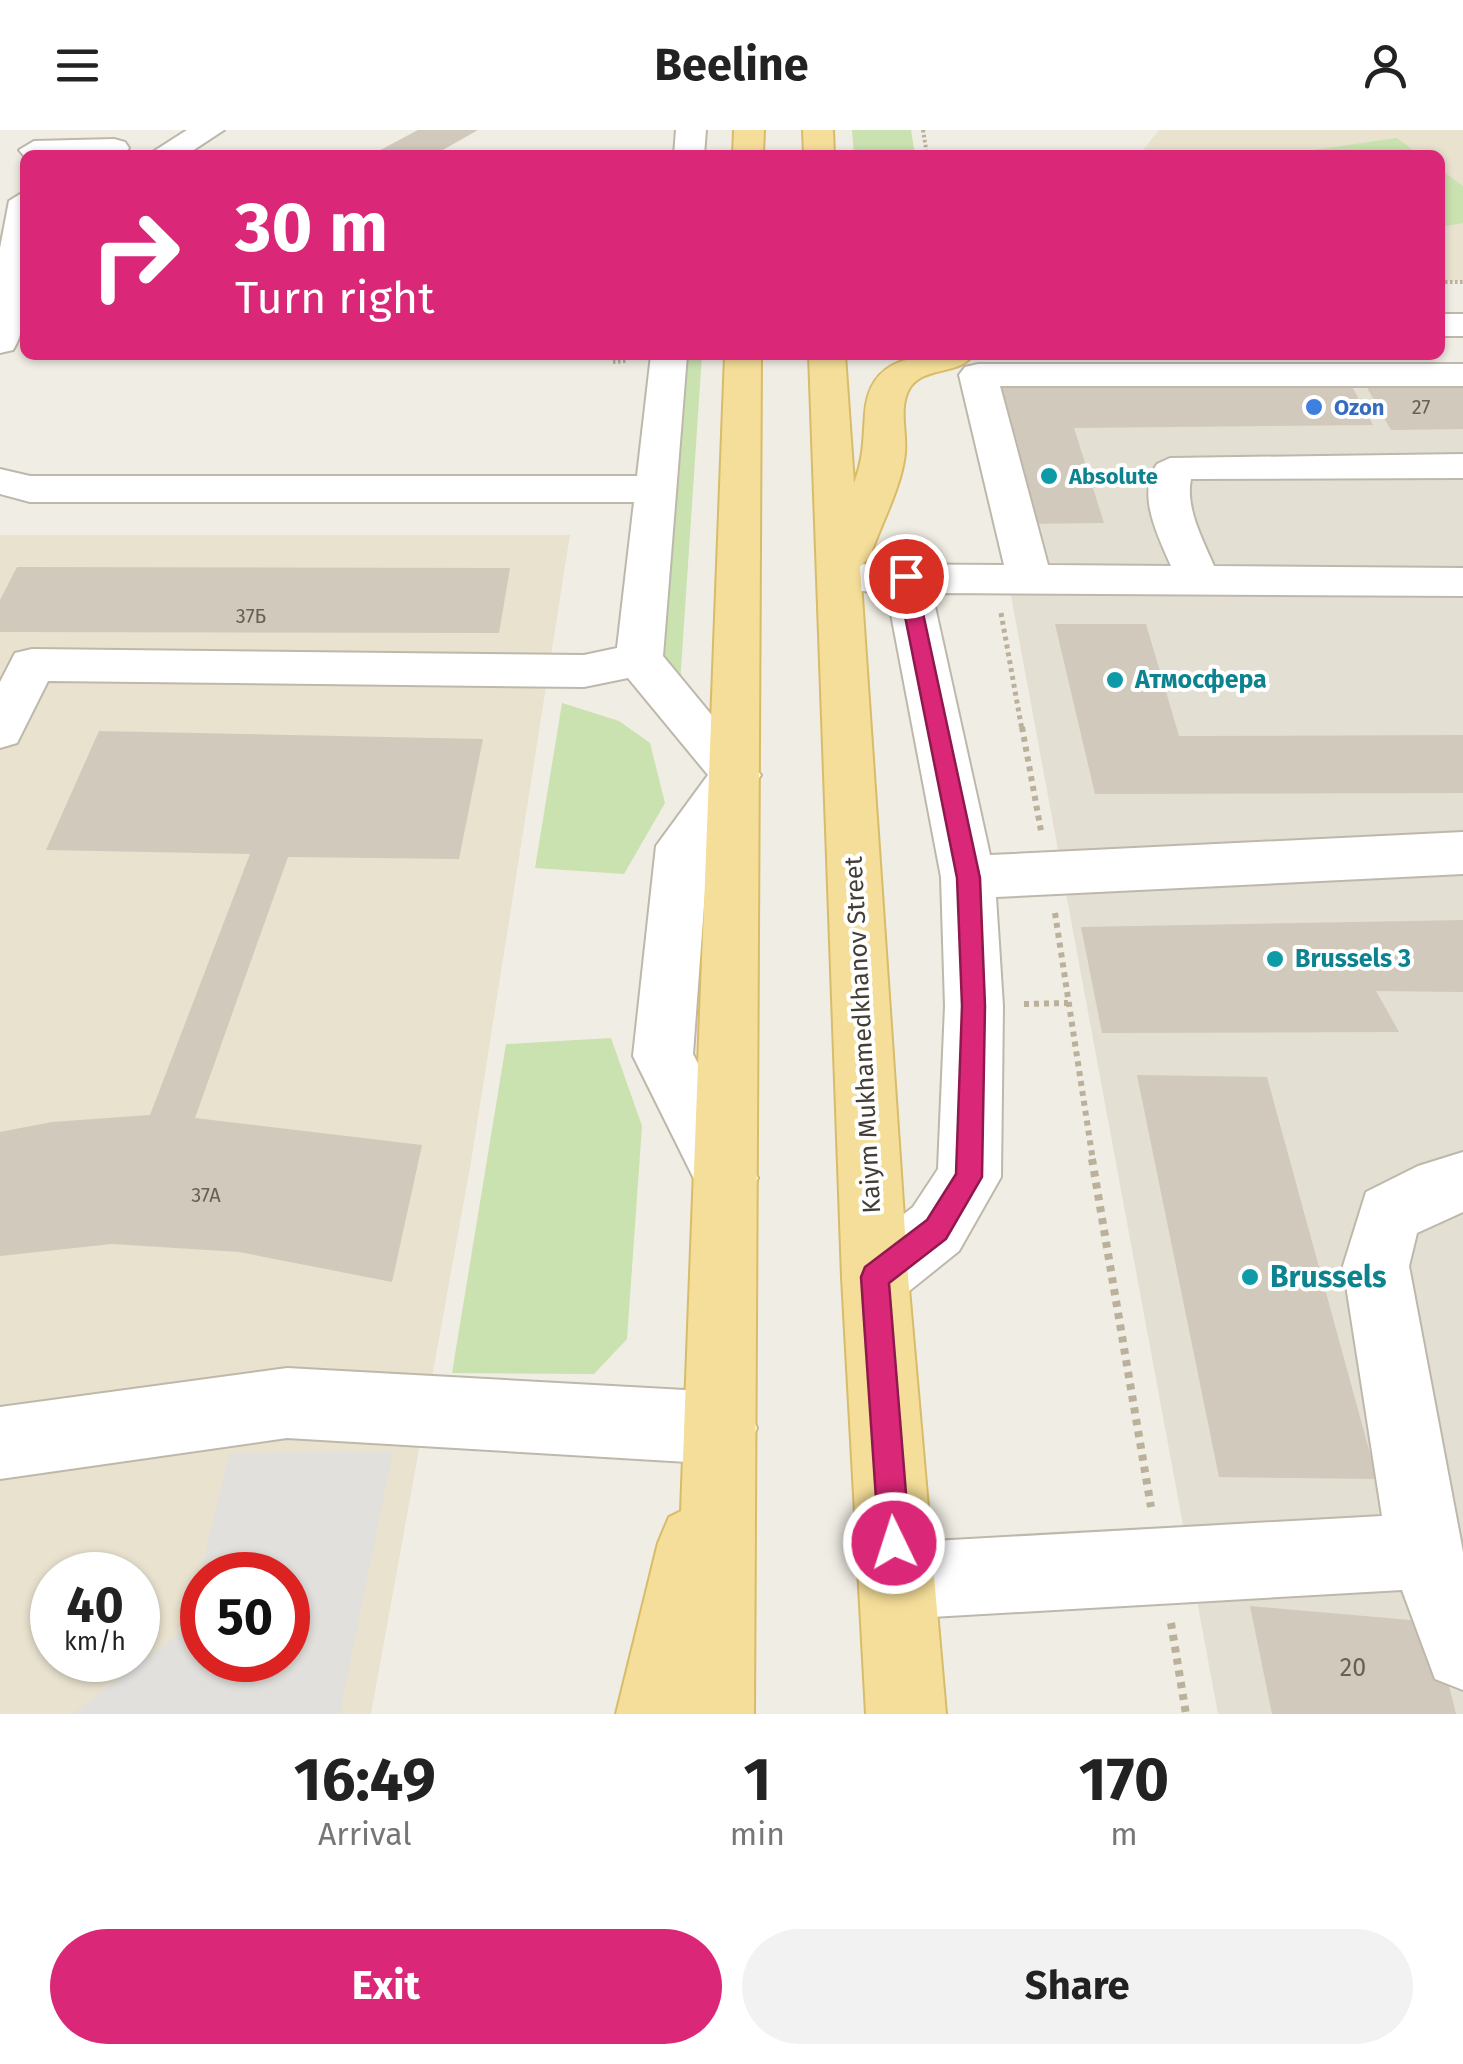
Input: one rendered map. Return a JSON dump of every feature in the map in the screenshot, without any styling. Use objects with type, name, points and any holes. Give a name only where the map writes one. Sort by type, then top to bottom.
[{"type":"main road","points":[[714,1714],[743,360]]},
{"type":"main road","name":"Kaiym Mukhamedkhanov Street","points":[[827,360],[875,1277],[906,1714]]},
{"type":"main road","points":[[840,578],[885,455],[884,410],[890,387],[907,369],[937,360]]},
{"type":"main road","points":[[656,1714],[721,1428]]},
{"type":"street","points":[[172,150],[209,130]]},
{"type":"street","points":[[35,145],[116,144]]},
{"type":"street","points":[[0,342],[20,229]]},
{"type":"street","points":[[669,360],[639,659],[736,775]]},
{"type":"street","points":[[1012,577],[978,375],[1257,366],[1463,375]]},
{"type":"street","points":[[1198,580],[1172,504],[1167,482],[1171,472],[1184,467],[1463,466]]},
{"type":"street","points":[[0,481],[30,489],[656,488]]},
{"type":"street","points":[[875,1277],[936,1230],[969,1177],[974,1006],[969,884],[906,576]]},
{"type":"street","points":[[840,578],[1463,582]]},
{"type":"street","points":[[0,730],[32,665],[584,670],[639,659]]},
{"type":"street","points":[[969,884],[1463,852]]},
{"type":"street","points":[[1050,879],[1463,872]]},
{"type":"street","points":[[1463,1182],[1440,1186],[1389,1214],[1376,1266],[1425,1550],[1463,1651]]},
{"type":"street","points":[[0,1443],[287,1403],[721,1428]]},
{"type":"street","points":[[897,1581],[1425,1550]]},
{"type":"path","points":[[1012,577],[1068,1003],[1116,1314],[1186,1714]]},
{"type":"path","points":[[1020,1004],[1068,1003]]},
{"type":"shaded area","points":[[1159,130],[1463,130],[1463,281],[1445,281],[1445,150],[1143,150]]},
{"type":"shaded area","points":[[1463,379],[1463,1714],[1218,1714],[971,380]]},
{"type":"shaded area","points":[[0,535],[570,535],[471,1162],[371,1714],[0,1714]]},
{"type":"shaded area","points":[[393,1451],[340,1714],[72,1714],[115,1682],[160,1682],[160,1648],[180,1633],[180,1682],[310,1682],[310,1552],[206,1552],[229,1453]]},
{"type":"green space","points":[[852,130],[911,130],[914,150],[854,150]]},
{"type":"green space","points":[[1397,138],[1413,150],[1314,150]]},
{"type":"green space","points":[[1445,173],[1463,186],[1463,223],[1445,226]]},
{"type":"green space","points":[[685,360],[702,360],[680,684],[661,665]]},
{"type":"green space","points":[[562,703],[619,721],[650,743],[665,803],[624,874],[535,868]]},
{"type":"green space","points":[[611,1038],[642,1126],[627,1339],[594,1374],[452,1373],[506,1044]]},
{"type":"building","points":[[418,130],[478,130],[443,150],[380,150]]},
{"type":"building","name":"Absolute","points":[[1349,381],[1373,425],[1074,428],[1104,523],[1021,524],[986,385]]},
{"type":"building","points":[[1463,385],[1463,429],[1391,430],[1366,386]]},
{"type":"building","points":[[17,567],[510,568],[499,633],[0,632],[0,600]]},
{"type":"building","name":"Атмосфера","points":[[1055,624],[1146,624],[1179,736],[1463,735],[1463,793],[1095,794]]},
{"type":"building","points":[[99,731],[483,739],[459,859],[288,857],[195,1118],[422,1145],[392,1282],[239,1252],[112,1244],[0,1256],[0,1132],[52,1122],[150,1115],[250,854],[46,850]]},
{"type":"building","name":"Brussels 3","points":[[1463,920],[1463,992],[1376,991],[1399,1032],[1102,1033],[1081,927]]},
{"type":"building","name":"Brussels","points":[[1137,1075],[1267,1077],[1377,1479],[1219,1477]]},
{"type":"building","points":[[1250,1606],[1433,1622],[1456,1714],[1272,1714]]},
{"type":"place","name":"Ozon","points":[[1314,407]]},
{"type":"place","name":"Absolute","points":[[1049,476]]},
{"type":"place","name":"Атмосфера","points":[[1115,680]]},
{"type":"place","name":"Brussels 3","points":[[1275,959]]},
{"type":"place","name":"Brussels","points":[[1250,1277]]},
{"type":"route","points":[[894,1543],[875,1277],[936,1230],[969,1177],[974,1006],[968,878],[906,576]]}]
